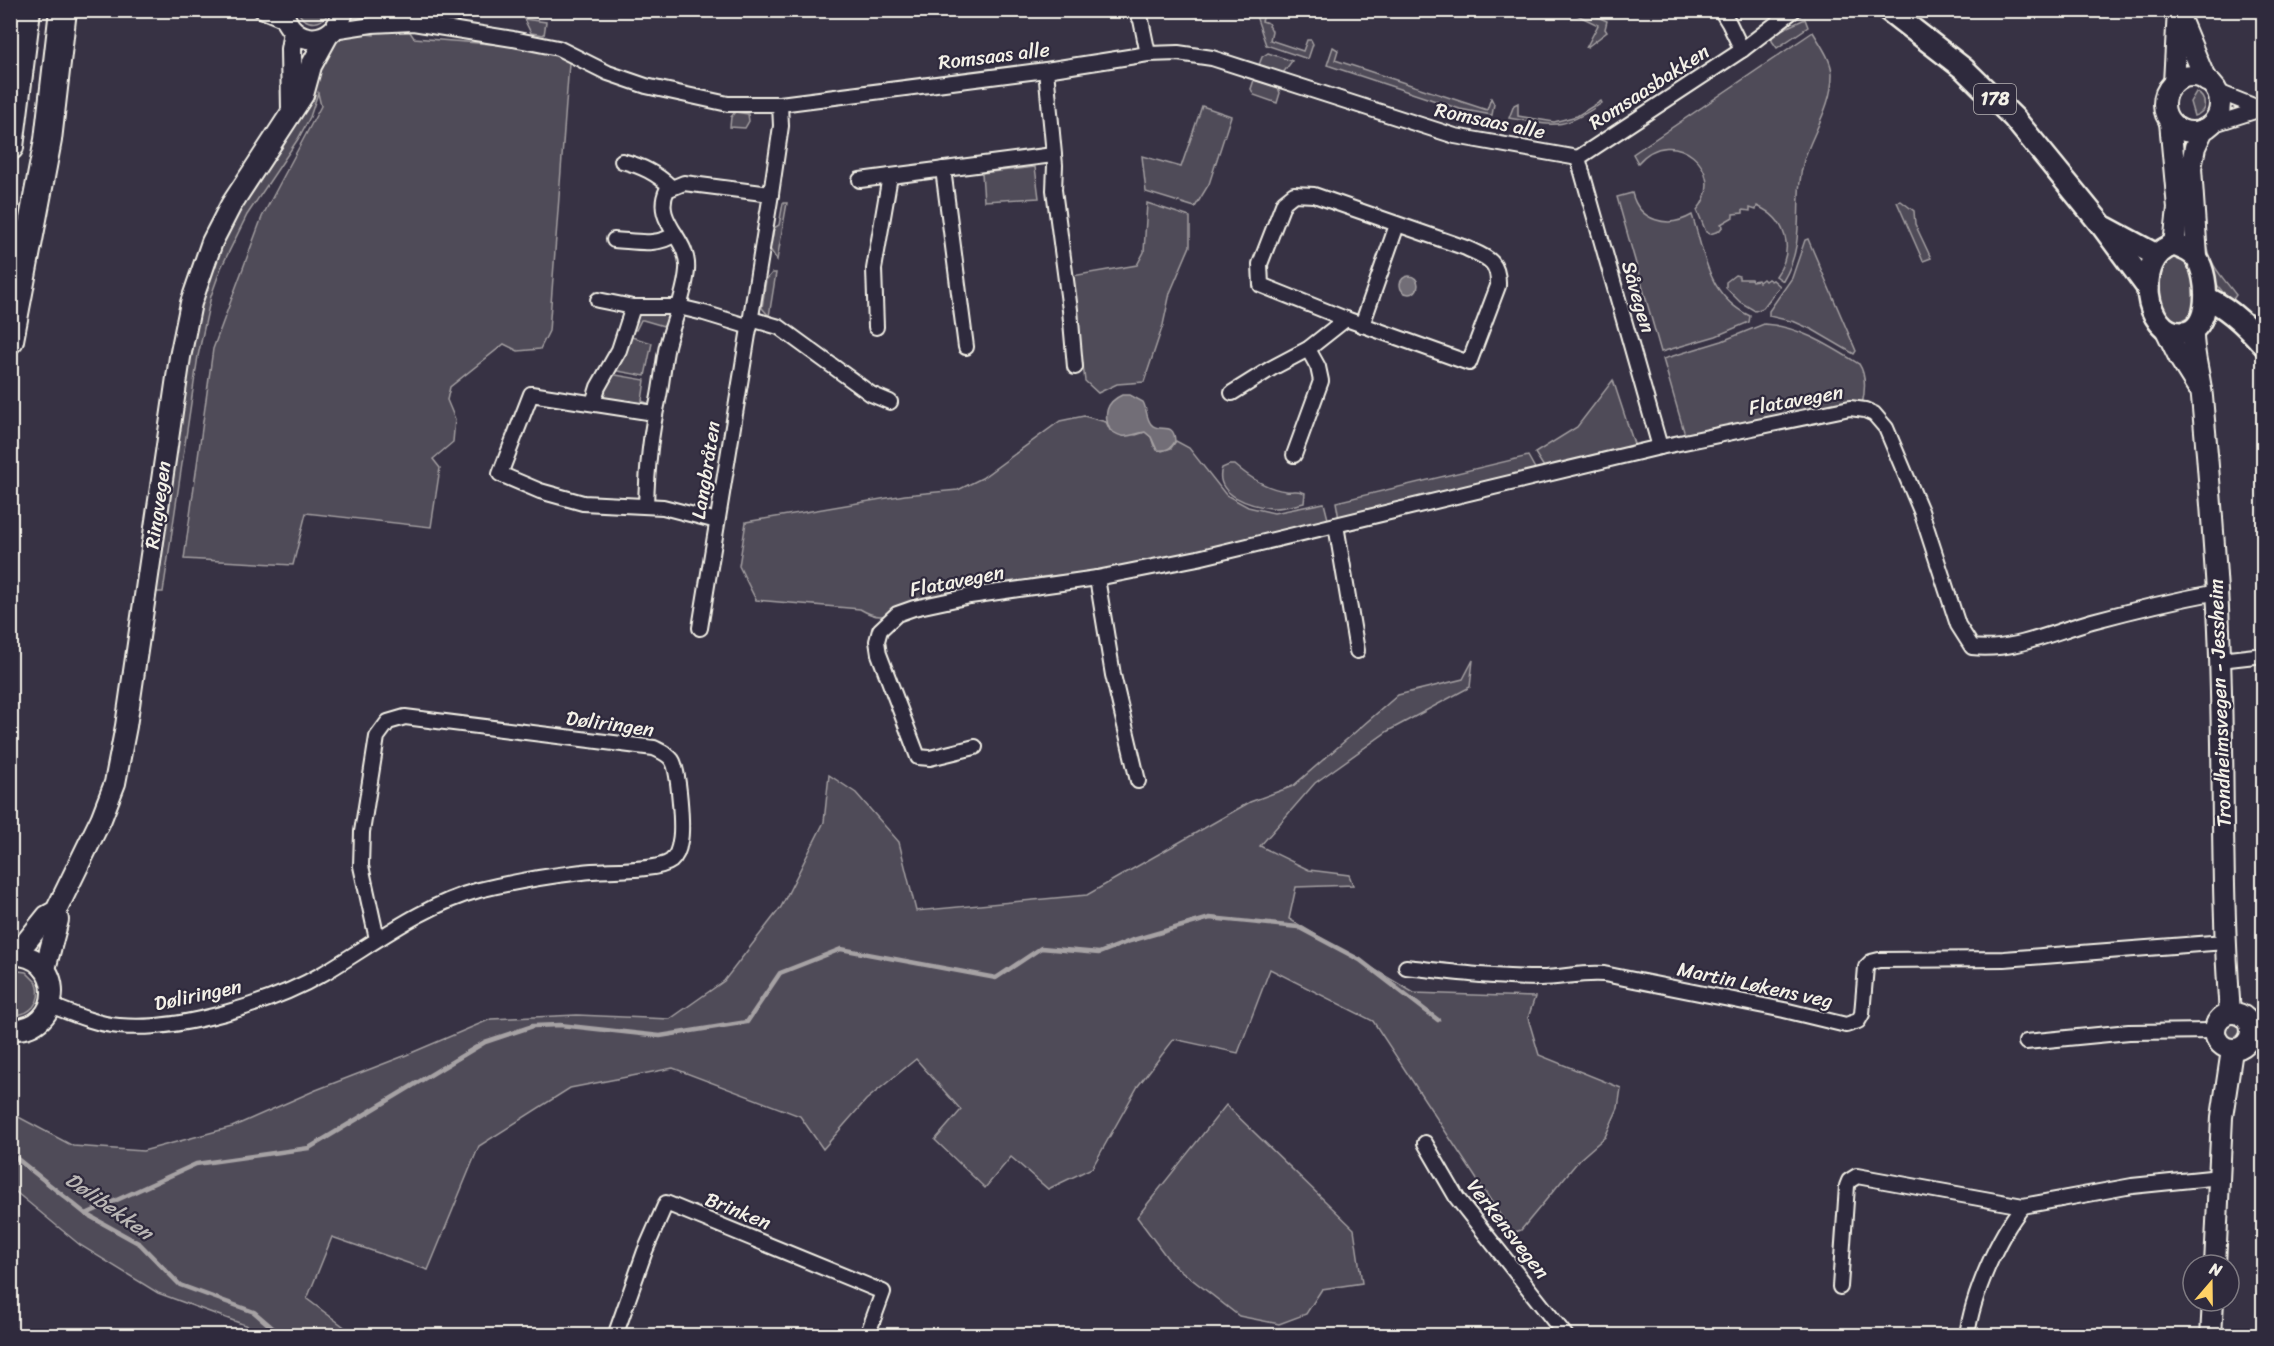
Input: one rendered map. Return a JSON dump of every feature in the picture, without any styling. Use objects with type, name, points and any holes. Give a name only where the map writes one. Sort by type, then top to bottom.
[{"type":"highway","points":[[10,147],[27,10]]},
{"type":"highway","points":[[10,340],[48,140],[63,10]]},
{"type":"main road","name":"Ringvegen","points":[[11,955],[27,941],[48,916],[56,911],[101,819],[115,783],[123,748],[180,357],[191,303],[212,242],[231,205],[303,94],[311,66],[341,19],[343,10]]},
{"type":"main road","name":"178","points":[[1888,10],[1964,69],[2025,131],[2103,227],[2148,288],[2155,315],[2165,328]]},
{"type":"main road","points":[[2174,245],[2178,207],[2170,122],[2164,106],[2165,98],[2174,83],[2178,13]]},
{"type":"main road","points":[[2165,328],[2172,333],[2181,334],[2193,330],[2202,317],[2206,298],[2205,277],[2197,257],[2192,168],[2195,147],[2218,112],[2220,105],[2178,13]]},
{"type":"main road","points":[[287,21],[306,38],[314,39],[331,33]]},
{"type":"main road","points":[[287,21],[291,49],[292,111]]},
{"type":"main road","points":[[2174,83],[2189,77],[2211,86]]},
{"type":"main road","points":[[2170,122],[2185,132],[2207,127]]},
{"type":"main road","name":"178","points":[[2103,227],[2156,255],[2151,265],[2148,288]]},
{"type":"main road","points":[[2156,255],[2163,249],[2174,245],[2190,251],[2197,257]]},
{"type":"main road","points":[[2206,298],[2215,301],[2264,345]]},
{"type":"main road","name":"Trondheimsvegen - Jessheim","points":[[2165,328],[2180,359],[2202,393]]},
{"type":"main road","name":"Trondheimsvegen - Jessheim","points":[[2193,330],[2192,340],[2202,393],[2217,592],[2223,721],[2225,942],[2230,1013]]},
{"type":"main road","name":"Ringvegen","points":[[45,969],[58,920],[56,911]]},
{"type":"main road","points":[[11,955],[32,958],[45,969],[53,990],[50,1005],[43,1017],[34,1024],[13,1031]]},
{"type":"main road","points":[[2230,1013],[2241,1014],[2258,1026],[2247,1043],[2232,1050],[2222,1046],[2216,1037],[2218,1021],[2230,1013]]},
{"type":"main road","points":[[2216,1253],[2222,1117],[2232,1050]]},
{"type":"main road","points":[[2211,1335],[2212,1313]]},
{"type":"street","points":[[261,10],[287,21]]},
{"type":"street","name":"Romsaas alle","points":[[384,10],[413,23]]},
{"type":"street","points":[[1135,10],[1141,20],[1148,54]]},
{"type":"street","points":[[1720,10],[1730,23],[1742,50]]},
{"type":"street","name":"Romsaasbakken","points":[[1578,158],[1742,50],[1794,10]]},
{"type":"street","name":"Romsaas alle","points":[[331,33],[372,24],[413,23],[542,44],[578,57],[622,79],[706,100],[747,105],[780,104],[1046,70],[1148,54],[1178,53],[1204,56],[1455,136],[1578,158]]},
{"type":"street","points":[[1046,70],[1054,190],[1070,309],[1075,367]]},
{"type":"street","points":[[2207,127],[2261,110],[2211,86]]},
{"type":"street","name":"Langbråten","points":[[700,627],[771,194],[781,126],[780,104]]},
{"type":"street","points":[[860,180],[1053,154]]},
{"type":"street","name":"Såvegen","points":[[1578,158],[1660,447]]},
{"type":"street","points":[[622,161],[651,171],[671,187]]},
{"type":"street","points":[[943,169],[966,347]]},
{"type":"street","points":[[876,327],[874,269],[890,176]]},
{"type":"street","points":[[646,506],[646,468],[654,413],[688,261],[686,249],[670,227],[663,199],[667,190],[684,183],[771,194]]},
{"type":"street","points":[[1294,194],[1314,195],[1397,225],[1466,248],[1496,265],[1499,273],[1498,286],[1469,363],[1346,319],[1261,285],[1260,264],[1284,202],[1294,194]]},
{"type":"street","points":[[1362,325],[1397,225]]},
{"type":"street","points":[[614,240],[656,243],[667,240],[675,234]]},
{"type":"street","points":[[598,300],[633,307],[679,308],[779,327],[871,394],[890,402]]},
{"type":"street","points":[[593,403],[598,387],[619,350],[633,307]]},
{"type":"street","points":[[1232,393],[1308,349],[1346,319]]},
{"type":"street","points":[[1294,455],[1321,381],[1318,367],[1308,349]]},
{"type":"street","points":[[654,413],[531,394],[500,474],[540,491],[583,503],[663,507],[717,521]]},
{"type":"street","name":"Flatavegen","points":[[975,747],[930,758],[918,757],[879,654],[877,641],[880,630],[897,614],[970,596],[1096,578],[1198,558],[1660,447],[1850,408],[1874,414],[1886,428],[1921,511],[1958,625],[1972,647],[1987,649],[2011,646],[2094,621],[2217,592]]},
{"type":"street","points":[[1336,525],[1357,651]]},
{"type":"street","points":[[1096,578],[1113,675],[1138,781]]},
{"type":"street","points":[[2220,660],[2264,655]]},
{"type":"street","name":"Døliringen","points":[[50,1005],[97,1023],[121,1026],[148,1026],[236,1010],[291,989],[322,974],[377,939],[436,908],[476,891],[541,878],[665,865],[677,854],[681,838],[677,773],[673,761],[668,755],[654,748],[405,717],[388,722],[378,737],[362,832],[361,866],[377,939]]},
{"type":"street","name":"Martin Løkens veg","points":[[1406,967],[1480,976],[1542,978],[1588,973],[1604,974],[1784,1010],[1846,1025],[1858,1021],[1862,1014],[1866,967],[1871,962],[1879,960],[2004,959],[2225,942]]},
{"type":"street","points":[[2026,1042],[2129,1032],[2215,1031]]},
{"type":"street","name":"Verkensvegen","points":[[1425,1143],[1457,1198],[1566,1335]]},
{"type":"street","points":[[1840,1287],[1846,1192],[1849,1181],[1853,1177],[1863,1176],[2023,1206],[2112,1190],[2220,1176]]},
{"type":"street","name":"Brinken","points":[[615,1335],[645,1251],[666,1203],[883,1292],[867,1335]]},
{"type":"street","points":[[1967,1335],[1972,1312],[1993,1257],[2013,1218],[2023,1206]]},
{"type":"shaded area","points":[[297,11],[330,11],[325,18],[315,22],[303,19]]},
{"type":"shaded area","points":[[1569,11],[1584,11],[1607,21],[1605,29],[1607,32],[1586,48],[1598,25]]},
{"type":"shaded area","points":[[1255,13],[1264,16],[1262,21],[1268,23],[1272,31],[1270,40],[1303,51],[1307,40],[1311,40],[1313,44],[1308,59],[1266,45]]},
{"type":"shaded area","points":[[524,19],[546,22],[544,35],[531,33]]},
{"type":"shaded area","points":[[1805,19],[1808,27],[1777,48],[1772,41],[1772,34]]},
{"type":"shaded area","points":[[374,30],[410,32],[414,38],[570,50],[549,331],[540,349],[518,351],[504,344],[450,387],[447,400],[455,419],[453,442],[433,459],[440,468],[431,527],[306,513],[293,565],[184,559],[213,349],[262,217],[321,106],[318,93],[310,117],[298,139],[247,215],[221,268],[211,296],[198,356],[163,592],[156,592],[192,344],[203,296],[224,239],[301,114],[314,73],[305,31],[366,31],[367,34],[374,35]]},
{"type":"shaded area","points":[[1813,32],[1830,62],[1831,84],[1826,107],[1804,160],[1799,191],[1795,251],[1791,266],[1783,281],[1776,276],[1785,256],[1785,236],[1775,219],[1767,212],[1757,206],[1756,210],[1750,208],[1750,211],[1743,210],[1743,213],[1733,214],[1733,217],[1721,224],[1723,226],[1719,231],[1710,234],[1706,232],[1697,210],[1705,195],[1707,180],[1702,167],[1693,156],[1681,150],[1667,148],[1652,152],[1638,163],[1633,154]]},
{"type":"shaded area","points":[[1333,47],[1338,50],[1335,60],[1487,110],[1491,98],[1494,104],[1492,115],[1460,109],[1327,65]]},
{"type":"shaded area","points":[[1268,53],[1292,61],[1283,73],[1259,65],[1262,57]]},
{"type":"shaded area","points":[[1254,80],[1278,87],[1280,93],[1277,103],[1254,95],[1251,89]]},
{"type":"shaded area","points":[[2196,92],[2204,101],[2204,108],[2194,116],[2190,102]]},
{"type":"shaded area","points":[[1601,101],[1602,103],[1577,118],[1557,124],[1509,118],[1514,105],[1518,103],[1518,116],[1554,122],[1577,116]]},
{"type":"shaded area","points":[[1202,106],[1231,116],[1209,184],[1195,207],[1146,192],[1142,156],[1181,167]]},
{"type":"shaded area","points":[[735,112],[748,114],[749,121],[745,128],[730,127],[731,117]]},
{"type":"shaded area","points":[[1035,167],[1039,198],[984,201],[982,173]]},
{"type":"shaded area","points":[[1632,193],[1641,210],[1656,220],[1673,221],[1692,215],[1705,259],[1716,285],[1725,297],[1750,316],[1749,322],[1716,336],[1661,352],[1617,197]]},
{"type":"shaded area","points":[[1901,201],[1914,211],[1915,224],[1931,258],[1923,261],[1897,202]]},
{"type":"shaded area","points":[[783,203],[787,203],[777,260],[770,249],[774,228],[779,225]]},
{"type":"shaded area","points":[[1147,203],[1190,217],[1190,246],[1170,293],[1163,325],[1144,382],[1117,384],[1098,393],[1085,381],[1072,276],[1137,265],[1144,252]]},
{"type":"shaded area","points":[[2205,230],[2214,266],[2236,295],[2232,301],[2213,278],[2207,260]]},
{"type":"shaded area","points":[[1808,239],[1856,351],[1854,354],[1813,330],[1795,322],[1769,316],[1769,311],[1792,278],[1805,240]]},
{"type":"shaded area","points":[[2173,258],[2186,260],[2198,283],[2193,315],[2180,321],[2165,313],[2158,290],[2162,264]]},
{"type":"shaded area","points":[[772,273],[776,273],[769,316],[762,308],[766,280]]},
{"type":"shaded area","points":[[1735,275],[1739,276],[1739,279],[1758,280],[1759,282],[1763,279],[1773,280],[1780,286],[1763,308],[1755,311],[1740,302],[1726,288],[1726,282]]},
{"type":"shaded area","points":[[1409,276],[1415,279],[1418,285],[1415,291],[1409,294],[1403,291],[1400,285],[1403,279]]},
{"type":"shaded area","points":[[638,312],[671,313],[667,327],[641,320],[636,330],[631,328]]},
{"type":"shaded area","points":[[1764,324],[1802,333],[1859,364],[1864,379],[1862,405],[1685,435],[1663,359],[1722,341]]},
{"type":"shaded area","points":[[628,336],[652,343],[645,376],[612,370]]},
{"type":"shaded area","points":[[610,374],[645,380],[642,401],[650,404],[649,406],[604,401],[600,391]]},
{"type":"shaded area","points":[[1613,380],[1636,450],[1547,472],[1535,453],[1577,427]]},
{"type":"shaded area","points":[[1122,395],[1130,395],[1143,402],[1149,422],[1154,427],[1172,431],[1175,441],[1170,448],[1157,450],[1151,437],[1145,432],[1124,436],[1110,430],[1107,410],[1112,401]]},
{"type":"shaded area","points":[[1084,416],[1106,422],[1110,430],[1136,435],[1145,432],[1151,437],[1154,446],[1162,451],[1171,448],[1176,441],[1189,448],[1226,495],[1248,507],[1274,513],[1324,503],[1329,523],[1181,557],[1103,571],[1041,577],[900,608],[885,616],[871,614],[860,609],[756,600],[739,566],[746,522],[905,495],[958,490],[982,478],[1060,421]]},
{"type":"shaded area","points":[[1528,456],[1538,474],[1339,519],[1336,502]]},
{"type":"shaded area","points":[[1235,465],[1272,488],[1305,493],[1304,503],[1272,508],[1245,502],[1228,492],[1223,485],[1222,468]]},
{"type":"shaded area","points":[[1473,660],[1470,687],[1388,731],[1315,783],[1260,846],[1309,870],[1349,875],[1353,885],[1296,887],[1289,919],[1414,993],[1535,997],[1528,1018],[1539,1055],[1621,1088],[1618,1108],[1605,1137],[1580,1159],[1521,1230],[1512,1233],[1373,1021],[1270,969],[1238,1053],[1174,1039],[1138,1086],[1092,1168],[1048,1189],[1011,1157],[985,1188],[935,1140],[961,1110],[916,1059],[866,1100],[823,1149],[800,1116],[673,1068],[570,1088],[479,1146],[428,1270],[332,1237],[307,1299],[355,1335],[260,1335],[245,1325],[158,1293],[80,1245],[11,1188],[11,1113],[73,1146],[143,1151],[232,1127],[316,1090],[491,1019],[577,1015],[670,1019],[724,981],[781,907],[824,822],[829,775],[856,793],[899,842],[916,911],[1087,895],[1250,802],[1293,786],[1398,695],[1463,679]]},
{"type":"shaded area","points":[[11,970],[26,972],[37,983],[36,1002],[29,1011],[24,1013],[11,1014]]},
{"type":"shaded area","points":[[2234,1020],[2242,1023],[2245,1031],[2242,1039],[2234,1042],[2226,1039],[2223,1031],[2226,1023]]},
{"type":"shaded area","points":[[1226,1105],[1354,1229],[1362,1283],[1322,1289],[1306,1314],[1279,1324],[1239,1316],[1171,1263],[1137,1217]]},
{"type":"waterway","points":[[86,1214],[196,1164],[309,1148],[485,1042],[533,1026],[560,1025],[660,1036],[747,1022],[780,973],[841,949],[996,978],[1041,948],[1099,953],[1130,941],[1210,918],[1298,927],[1360,960],[1438,1020]]},
{"type":"waterway","name":"Dølibekken","points":[[10,1153],[86,1214],[140,1244],[180,1285],[254,1312],[282,1336]]}]
